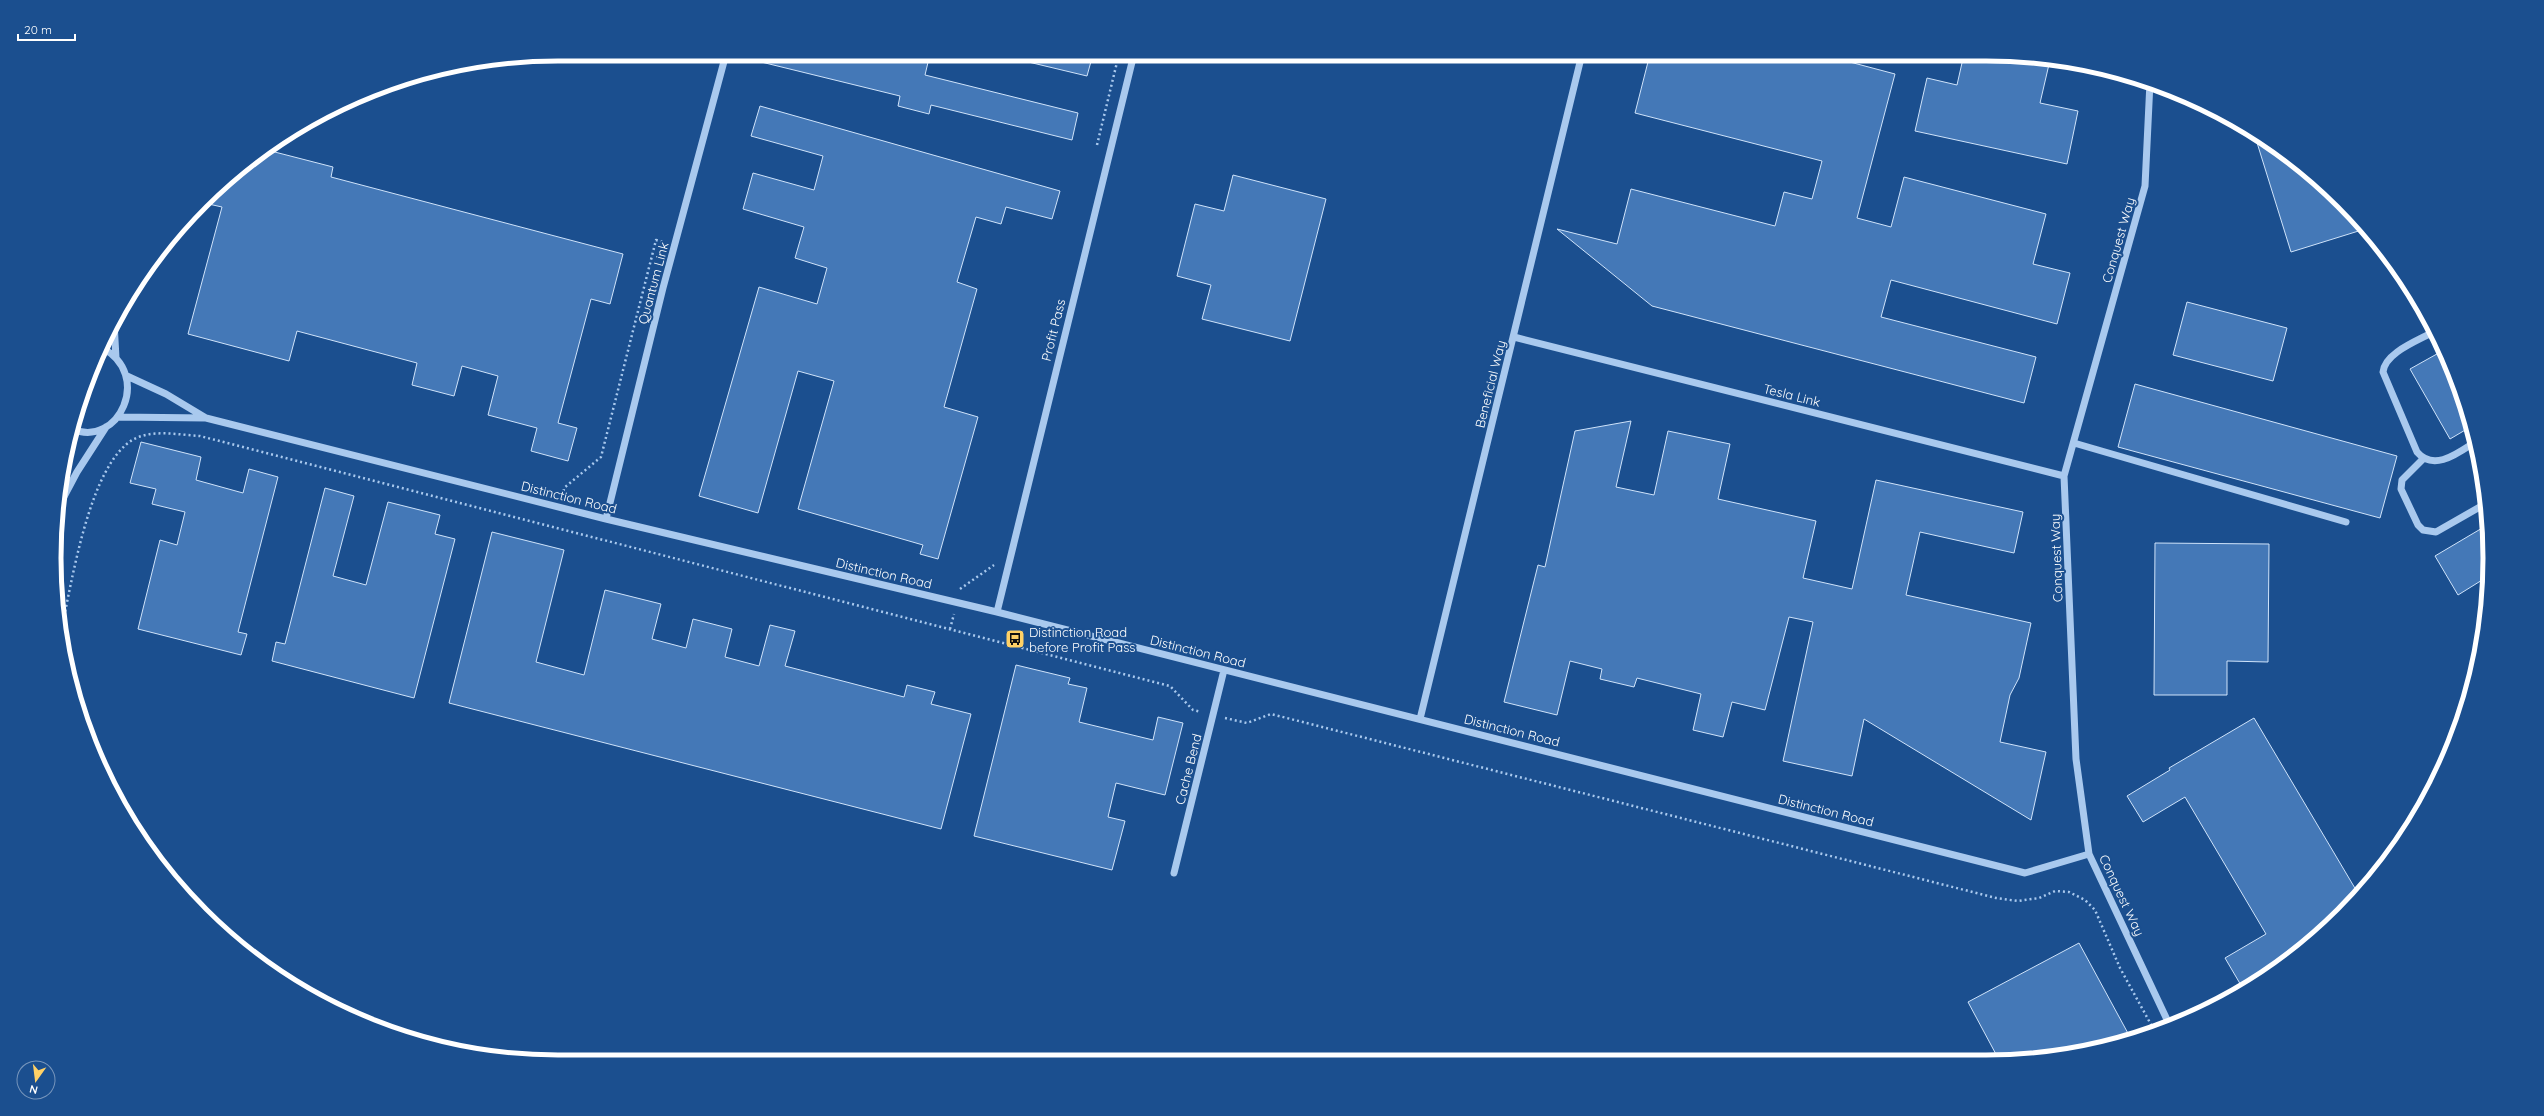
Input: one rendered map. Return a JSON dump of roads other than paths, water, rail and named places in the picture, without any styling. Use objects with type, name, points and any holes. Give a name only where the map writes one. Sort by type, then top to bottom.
[{"type":"street","name":"Quantum Link","points":[[606,519],[675,245],[724,61]]},
{"type":"street","name":"Profit Pass","points":[[997,612],[1132,61]]},
{"type":"street","name":"Beneficial Way","points":[[1420,719],[1580,61]]},
{"type":"street","name":"Conquest Way","points":[[2150,88],[2145,186],[2064,476],[2076,759],[2089,854],[2167,1020]]},
{"type":"street","points":[[115,333],[116,358]]},
{"type":"street","points":[[2430,334],[2390,358],[2384,365],[2383,372],[2417,452],[2423,459],[2435,462],[2446,459],[2470,445]]},
{"type":"street","name":"Tesla Link","points":[[1514,337],[2064,476]]},
{"type":"street","points":[[65,495],[77,472],[106,427],[118,417],[126,404],[129,390],[127,376],[116,358],[106,351]]},
{"type":"street","name":"Distinction Road","points":[[127,376],[166,394],[206,418]]},
{"type":"street","name":"Distinction Road","points":[[118,417],[206,418],[560,508],[997,612],[2025,873],[2089,854]]},
{"type":"street","points":[[78,430],[91,431],[106,427]]},
{"type":"street","points":[[2074,443],[2346,522]]},
{"type":"street","points":[[2423,459],[2402,480],[2401,489],[2418,525],[2423,530],[2436,532],[2480,507]]},
{"type":"street","name":"Cache Bend","points":[[1174,872],[1224,670]]},
{"type":"place","name":"Distinction Road before Profit Pass","points":[[1015,639]]}]
